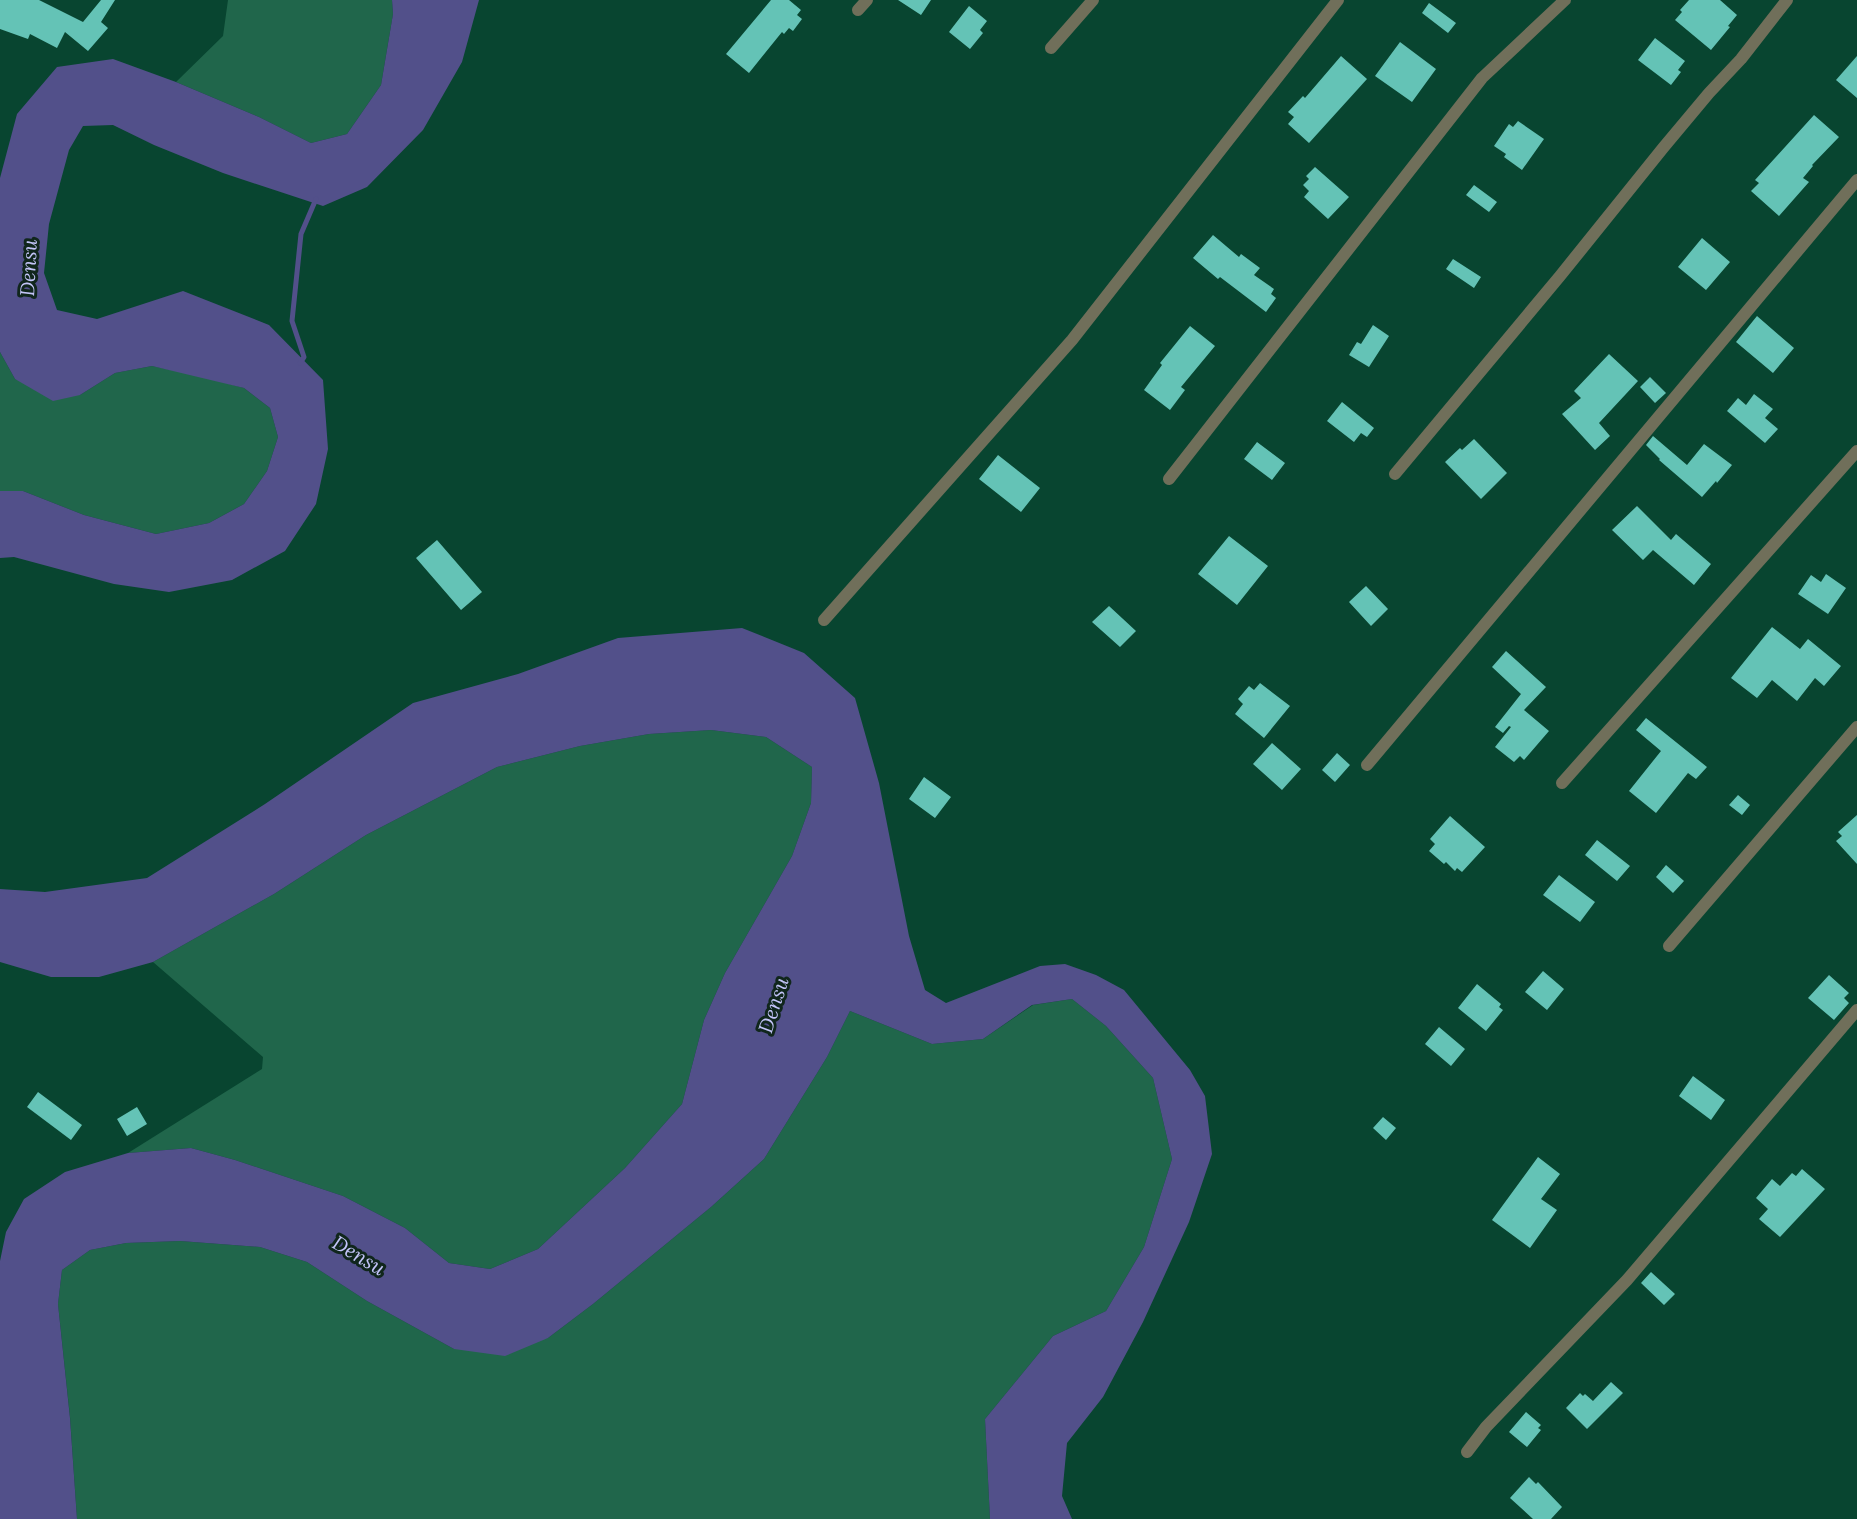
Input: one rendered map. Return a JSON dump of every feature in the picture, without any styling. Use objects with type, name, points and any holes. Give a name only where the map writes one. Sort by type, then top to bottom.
[{"type":"street","points":[[858,10],[867,0]]},
{"type":"street","points":[[1051,48],[1092,0]]},
{"type":"street","points":[[824,620],[1071,340],[1338,0]]},
{"type":"street","points":[[1169,479],[1482,78],[1564,0]]},
{"type":"street","points":[[1395,474],[1560,276],[1662,148],[1741,59],[1787,0]]},
{"type":"street","points":[[1367,765],[1857,180]]},
{"type":"street","points":[[1562,783],[1857,451]]},
{"type":"street","points":[[1669,946],[1857,727]]},
{"type":"street","points":[[1467,1452],[1486,1427],[1627,1280],[1857,1010]]},
{"type":"green space","points":[[228,0],[392,0],[393,14],[381,85],[347,134],[311,143],[259,117],[176,82],[223,36]]},
{"type":"green space","points":[[0,352],[15,379],[80,395],[115,373],[152,366],[244,388],[270,408],[278,437],[267,471],[244,504],[209,523],[156,534],[84,515],[23,491],[0,491]]},
{"type":"green space","points":[[711,730],[766,737],[812,767],[811,803],[792,856],[725,973],[704,1020],[682,1104],[625,1168],[538,1249],[490,1269],[449,1263],[405,1228],[343,1196],[235,1160],[191,1148],[128,1153],[262,1069],[263,1057],[153,962],[274,894],[366,835],[497,767],[580,746],[649,734]]},
{"type":"green space","points":[[1072,999],[1106,1026],[1153,1078],[1172,1159],[1144,1247],[1106,1311],[1053,1336],[985,1419],[990,1519],[77,1519],[70,1417],[58,1304],[62,1270],[90,1250],[126,1243],[180,1241],[260,1247],[307,1262],[367,1301],[454,1349],[548,1338],[711,1207],[764,1159],[827,1057],[850,1011],[932,1044],[983,1039],[1033,1005]]},
{"type":"water","name":"Densu","points":[[392,0],[479,0],[462,62],[423,130],[367,187],[323,206],[223,173],[154,145],[113,125],[83,126],[69,150],[49,224],[44,273],[57,310],[97,319],[183,291],[269,325],[323,380],[328,449],[316,504],[285,551],[232,580],[169,592],[114,584],[14,557],[0,558],[0,491],[23,491],[84,515],[156,534],[209,523],[244,504],[267,471],[278,437],[270,408],[244,388],[152,366],[115,373],[80,395],[53,401],[15,379],[0,352],[0,178],[17,114],[57,67],[113,59],[176,82],[259,117],[311,143],[347,134],[381,85],[393,14]]},
{"type":"water","name":"Densu","points":[[742,628],[804,653],[855,698],[879,783],[909,936],[925,990],[946,1003],[1040,966],[1065,964],[1096,975],[1124,990],[1190,1070],[1205,1096],[1212,1154],[1189,1222],[1143,1322],[1103,1397],[1067,1443],[1062,1496],[1072,1519],[990,1519],[985,1419],[1053,1336],[1106,1311],[1144,1247],[1172,1159],[1153,1078],[1106,1026],[1072,999],[1032,1005],[983,1039],[932,1044],[850,1011],[827,1057],[764,1159],[711,1207],[593,1304],[548,1338],[505,1356],[454,1349],[367,1301],[307,1262],[260,1247],[180,1241],[126,1243],[90,1250],[62,1270],[58,1304],[70,1418],[77,1519],[0,1519],[0,1261],[6,1232],[24,1199],[65,1172],[128,1153],[191,1148],[235,1160],[343,1196],[405,1228],[449,1263],[490,1269],[538,1249],[625,1168],[682,1104],[704,1020],[725,973],[792,856],[811,803],[812,767],[766,737],[711,730],[649,734],[580,746],[497,767],[366,835],[274,894],[153,962],[99,977],[51,977],[0,962],[0,889],[45,892],[147,878],[265,804],[413,703],[518,674],[618,638]]},
{"type":"building","points":[[0,0],[39,0],[83,22],[101,0],[115,0],[101,22],[108,28],[88,51],[65,32],[57,48],[30,34],[28,39],[0,29]]},
{"type":"building","points":[[771,0],[789,0],[801,10],[797,15],[802,19],[793,31],[789,28],[784,34],[782,32],[749,73],[726,54]]},
{"type":"building","points":[[898,0],[931,0],[921,15]]},
{"type":"building","points":[[1689,0],[1720,0],[1737,15],[1711,50],[1675,20]]},
{"type":"building","points":[[1429,3],[1456,23],[1448,33],[1422,13]]},
{"type":"building","points":[[969,6],[987,21],[980,30],[983,33],[970,49],[949,32]]},
{"type":"building","points":[[1655,38],[1685,61],[1678,70],[1681,72],[1671,85],[1638,60]]},
{"type":"building","points":[[1400,42],[1436,69],[1412,102],[1375,76]]},
{"type":"building","points":[[1341,56],[1367,79],[1309,143],[1288,124],[1294,117],[1288,112],[1303,96],[1305,98]]},
{"type":"building","points":[[1857,56],[1857,98],[1836,80]]},
{"type":"building","points":[[1814,115],[1839,137],[1812,165],[1803,178],[1809,182],[1779,216],[1751,191],[1759,183],[1755,180]]},
{"type":"building","points":[[1518,121],[1544,139],[1522,170],[1504,157],[1506,154],[1494,146],[1509,124],[1513,127]]},
{"type":"building","points":[[1315,167],[1349,197],[1328,219],[1304,197],[1309,191],[1303,185],[1309,179],[1306,176]]},
{"type":"building","points":[[1474,185],[1497,202],[1489,212],[1466,195]]},
{"type":"building","points":[[1213,235],[1239,257],[1241,254],[1260,268],[1254,275],[1274,289],[1271,294],[1276,298],[1266,312],[1220,277],[1218,279],[1193,258]]},
{"type":"building","points":[[1702,238],[1730,262],[1706,290],[1678,267]]},
{"type":"building","points":[[1453,259],[1481,277],[1474,288],[1446,269]]},
{"type":"building","points":[[1757,316],[1794,348],[1773,373],[1736,342]]},
{"type":"building","points":[[1373,325],[1389,336],[1369,367],[1349,355],[1357,342],[1361,344]]},
{"type":"building","points":[[1190,326],[1215,346],[1181,387],[1185,390],[1170,410],[1144,390],[1162,365],[1160,363]]},
{"type":"building","points":[[1609,354],[1638,381],[1599,423],[1610,436],[1595,450],[1562,414],[1581,398],[1574,391]]},
{"type":"building","points":[[1650,377],[1666,393],[1655,403],[1640,387]]},
{"type":"building","points":[[1754,394],[1773,409],[1765,418],[1778,429],[1765,443],[1727,411],[1738,398],[1746,405]]},
{"type":"building","points":[[1342,402],[1374,428],[1367,437],[1361,433],[1354,442],[1327,421]]},
{"type":"building","points":[[1653,436],[1687,465],[1704,444],[1732,465],[1702,497],[1659,460],[1646,445]]},
{"type":"building","points":[[1474,439],[1507,473],[1481,499],[1445,462]]},
{"type":"building","points":[[1257,442],[1285,463],[1272,480],[1244,459]]},
{"type":"building","points":[[998,455],[1040,488],[1021,512],[979,479]]},
{"type":"building","points":[[1637,506],[1671,540],[1676,534],[1711,564],[1694,585],[1653,550],[1643,560],[1612,530]]},
{"type":"building","points":[[1229,536],[1268,566],[1237,605],[1198,574]]},
{"type":"building","points":[[437,540],[482,592],[461,610],[416,558]]},
{"type":"building","points":[[1826,574],[1846,588],[1828,614],[1798,594],[1811,575],[1821,582]]},
{"type":"building","points":[[1366,586],[1388,609],[1371,626],[1349,602]]},
{"type":"building","points":[[1109,606],[1136,631],[1120,647],[1092,622]]},
{"type":"building","points":[[1772,627],[1800,649],[1808,639],[1841,666],[1824,686],[1815,678],[1797,701],[1772,680],[1757,698],[1731,678]]},
{"type":"building","points":[[1506,651],[1546,687],[1524,710],[1549,731],[1524,760],[1520,756],[1514,762],[1495,747],[1511,727],[1509,726],[1503,733],[1495,727],[1521,694],[1492,667]]},
{"type":"building","points":[[1260,683],[1290,706],[1264,738],[1235,714],[1243,704],[1238,699],[1249,686],[1254,690]]},
{"type":"building","points":[[1646,718],[1707,767],[1696,779],[1688,773],[1656,813],[1629,791],[1661,751],[1636,730]]},
{"type":"building","points":[[1272,743],[1301,769],[1282,790],[1253,764]]},
{"type":"building","points":[[1337,753],[1350,765],[1335,782],[1322,770]]},
{"type":"building","points":[[924,777],[951,797],[935,818],[909,799]]},
{"type":"building","points":[[1738,795],[1750,805],[1742,815],[1729,805]]},
{"type":"building","points":[[1857,815],[1857,864],[1836,841],[1842,836],[1838,832]]},
{"type":"building","points":[[1450,816],[1485,847],[1462,872],[1457,868],[1455,871],[1446,862],[1444,864],[1429,851],[1435,844],[1430,839]]},
{"type":"building","points":[[1597,840],[1630,866],[1617,881],[1585,855]]},
{"type":"building","points":[[1666,865],[1684,881],[1673,893],[1656,877]]},
{"type":"building","points":[[1559,875],[1595,902],[1580,922],[1543,895]]},
{"type":"building","points":[[1543,971],[1564,989],[1547,1010],[1525,992]]},
{"type":"building","points":[[1829,975],[1849,993],[1844,998],[1849,1003],[1834,1020],[1808,998]]},
{"type":"building","points":[[1477,984],[1501,1004],[1499,1007],[1503,1010],[1486,1031],[1458,1008]]},
{"type":"building","points":[[1439,1027],[1465,1049],[1451,1066],[1425,1044]]},
{"type":"building","points":[[1693,1076],[1725,1100],[1711,1120],[1679,1096]]},
{"type":"building","points":[[38,1092],[82,1125],[71,1140],[27,1107]]},
{"type":"building","points":[[137,1107],[147,1124],[127,1136],[117,1119]]},
{"type":"building","points":[[1383,1117],[1396,1128],[1386,1140],[1373,1128]]},
{"type":"building","points":[[1538,1157],[1560,1174],[1541,1199],[1557,1210],[1530,1248],[1492,1220]]},
{"type":"building","points":[[1802,1169],[1825,1189],[1780,1237],[1759,1219],[1768,1209],[1756,1198],[1772,1179],[1780,1186],[1792,1173],[1796,1176]]},
{"type":"building","points":[[1651,1272],[1675,1294],[1664,1305],[1641,1283]]},
{"type":"building","points":[[1611,1382],[1623,1393],[1587,1429],[1566,1408],[1580,1393],[1593,1401]]},
{"type":"building","points":[[1526,1412],[1541,1425],[1538,1428],[1541,1430],[1527,1447],[1509,1432]]},
{"type":"building","points":[[1529,1477],[1536,1484],[1538,1482],[1562,1507],[1551,1519],[1533,1519],[1510,1498]]},
{"type":"waterway","points":[[300,363],[304,357],[292,321],[301,234],[316,199]]}]
